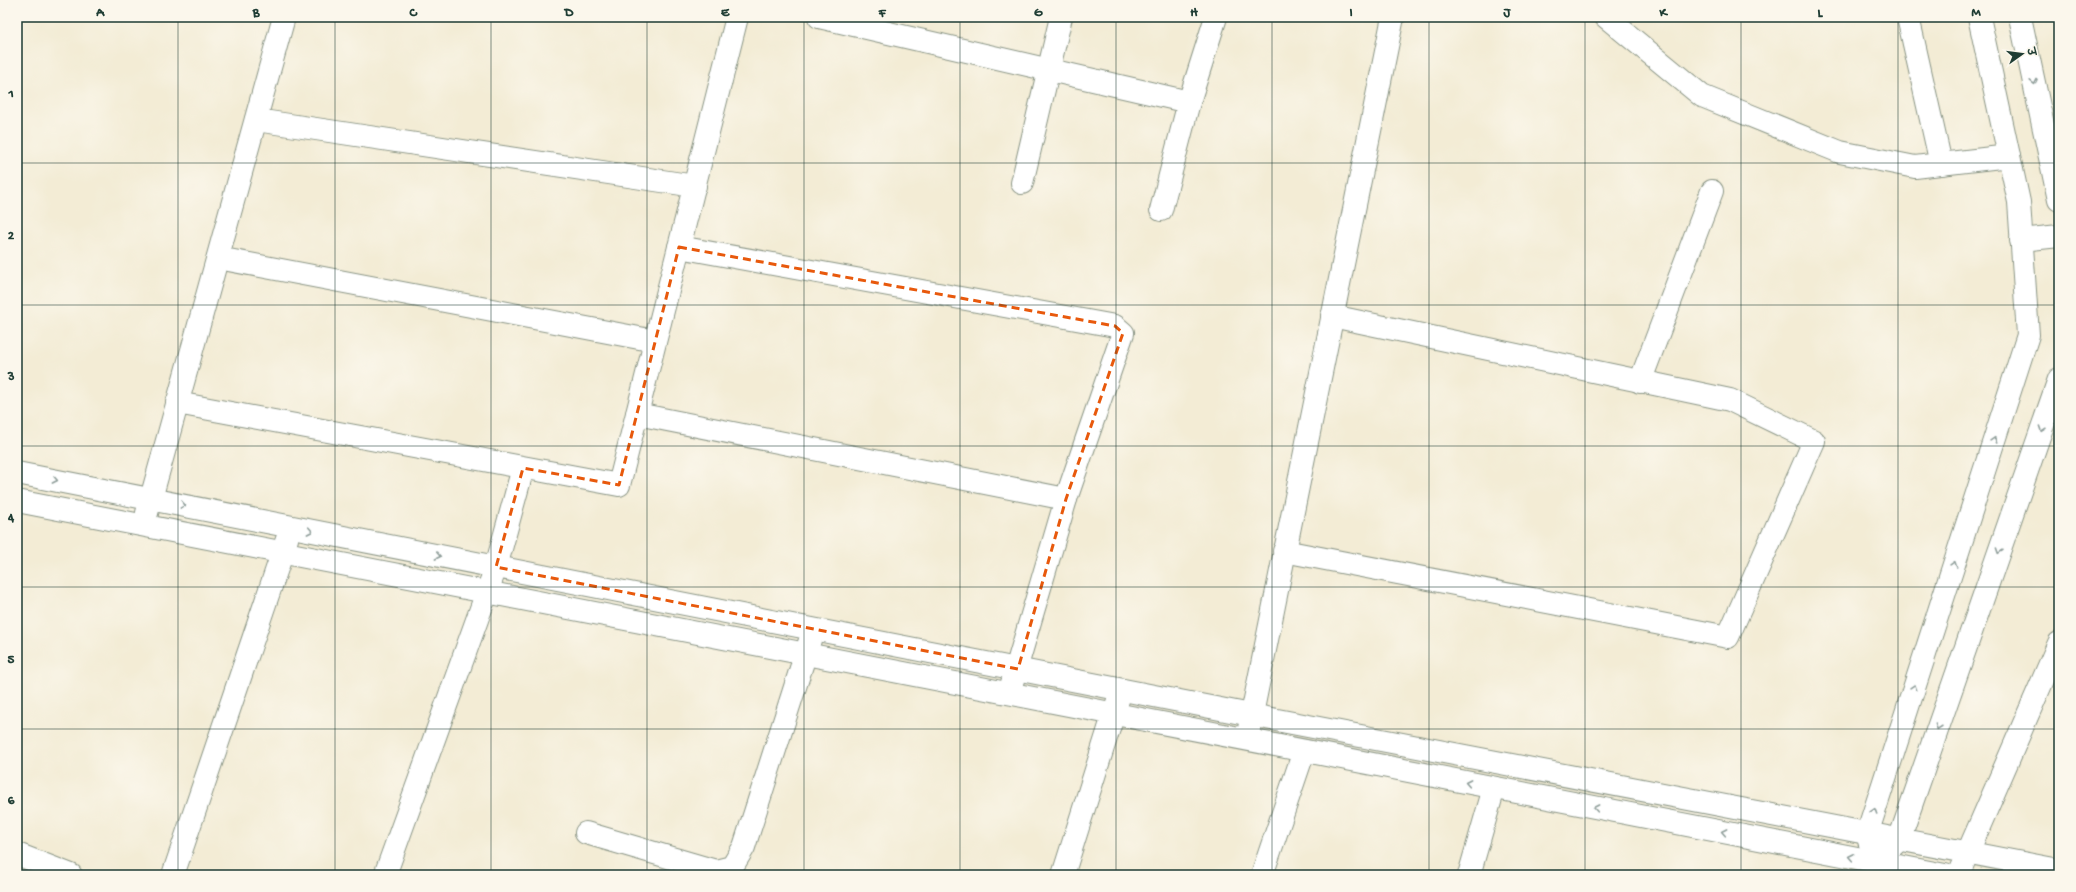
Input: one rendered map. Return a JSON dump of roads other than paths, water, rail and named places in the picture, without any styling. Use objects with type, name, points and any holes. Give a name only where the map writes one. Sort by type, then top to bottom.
[{"type":"street","points":[[144,526],[150,499],[284,17]]},
{"type":"street","points":[[177,403],[619,485],[737,17]]},
{"type":"street","points":[[819,17],[858,21],[1048,69],[1189,102]]},
{"type":"street","points":[[1022,183],[1061,17]]},
{"type":"street","points":[[1161,210],[1189,102],[1216,17]]},
{"type":"street","points":[[1248,740],[1251,715],[1393,17]]},
{"type":"street","points":[[1606,17],[1702,96],[1840,152],[1915,167],[2009,156]]},
{"type":"street","points":[[1908,17],[1941,164]]},
{"type":"street","points":[[1875,862],[1867,834],[2028,336],[2019,202],[1979,17]]},
{"type":"street","points":[[2020,17],[2059,200]]},
{"type":"street","points":[[256,120],[694,186]]},
{"type":"street","points":[[1640,382],[1712,191]]},
{"type":"street","points":[[2021,240],[2059,236]]},
{"type":"street","points":[[679,247],[1115,326],[1123,333],[1066,499],[1018,669],[1008,694]]},
{"type":"street","points":[[218,258],[655,341]]},
{"type":"street","points":[[1284,551],[1728,637],[1814,441],[1730,400],[1332,316]]},
{"type":"street","points":[[1875,862],[1899,840],[2059,378]]},
{"type":"street","points":[[637,414],[1066,499]]},
{"type":"street","points":[[384,875],[496,567],[523,468]]},
{"type":"street","points":[[17,473],[1251,715],[2059,870]]},
{"type":"street","points":[[17,501],[1944,875]]},
{"type":"street","points":[[173,875],[283,552],[290,526]]},
{"type":"street","points":[[586,833],[716,871],[732,867],[747,840],[813,629]]},
{"type":"street","points":[[1958,875],[2059,643]]},
{"type":"street","points":[[1064,875],[1114,714],[1120,689]]},
{"type":"street","points":[[1262,875],[1304,751]]},
{"type":"street","points":[[1468,875],[1494,788]]},
{"type":"street","points":[[17,854],[71,875]]}]
